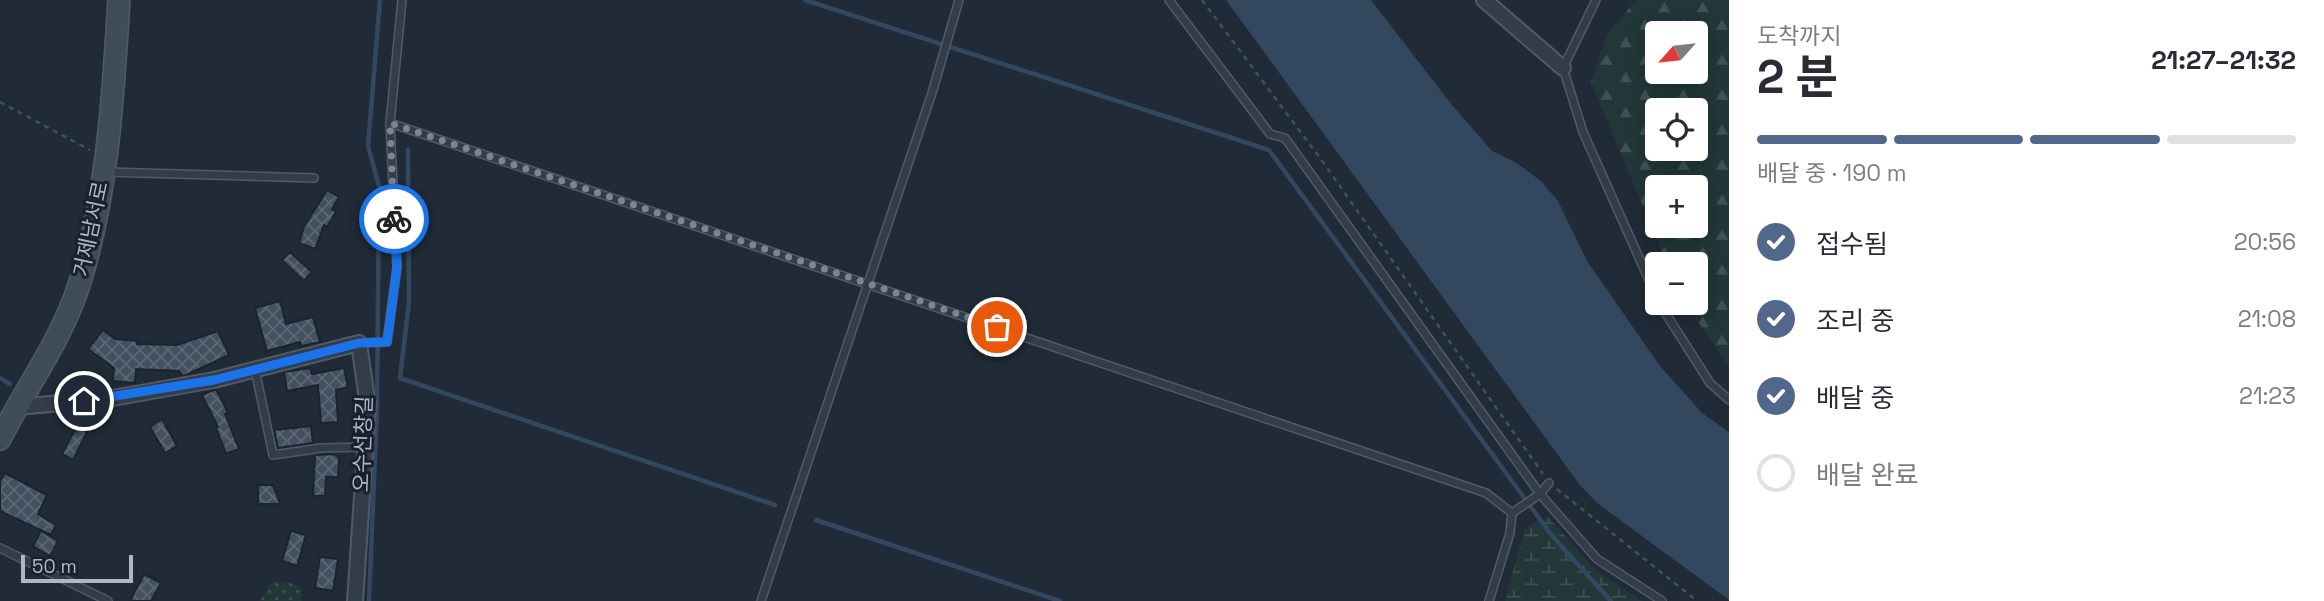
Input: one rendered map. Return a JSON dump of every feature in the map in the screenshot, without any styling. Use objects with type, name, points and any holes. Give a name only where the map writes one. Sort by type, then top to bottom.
[{"type":"main road","name":"거제남서로","points":[[0,439],[55,341],[77,289],[96,219],[113,105],[119,0]]},
{"type":"street","points":[[1484,0],[1563,68]]},
{"type":"street","points":[[16,407],[107,399],[255,369],[359,343]]},
{"type":"street","name":"오수선창길","points":[[355,601],[368,406],[359,343]]},
{"type":"lane","points":[[359,343],[387,342],[397,267],[390,123],[402,0]]},
{"type":"lane","points":[[761,601],[939,71],[959,0]]},
{"type":"lane","points":[[1169,0],[1270,134],[1285,138],[1540,494],[1597,559],[1662,601]]},
{"type":"lane","points":[[1596,0],[1563,68],[1583,132],[1645,272]]},
{"type":"lane","points":[[390,123],[1486,493],[1512,513]]},
{"type":"lane","points":[[104,165],[314,178]]},
{"type":"lane","points":[[1667,315],[1710,383],[1729,400]]},
{"type":"lane","points":[[255,369],[273,455],[321,448],[365,447]]},
{"type":"lane","points":[[1512,513],[1540,494],[1549,483]]},
{"type":"lane","points":[[1489,601],[1510,533],[1512,513]]},
{"type":"lane","points":[[0,548],[108,601]]},
{"type":"path","points":[[1202,0],[1320,158],[1549,483],[1696,601]]},
{"type":"path","points":[[0,102],[104,165]]},
{"type":"green space","points":[[1636,0],[1729,0],[1729,366],[1693,315],[1708,315],[1708,252],[1662,252],[1656,238],[1708,238],[1708,175],[1645,175],[1645,211],[1591,82],[1607,34]]},
{"type":"green space","points":[[1548,517],[1596,570],[1642,601],[1505,601],[1525,528]]},
{"type":"green space","points":[[271,582],[290,582],[301,588],[302,601],[260,601]]},
{"type":"water","points":[[1226,0],[1371,0],[1452,105],[1492,151],[1515,162],[1541,181],[1558,201],[1587,261],[1660,366],[1702,413],[1729,432],[1729,600],[1597,503],[1579,484]]},
{"type":"building","points":[[327,190],[339,197],[332,209],[336,212],[327,227],[324,225],[315,249],[299,243],[304,227]]},
{"type":"building","points":[[290,252],[312,272],[304,281],[282,260]]},
{"type":"building","points":[[280,301],[286,324],[313,317],[320,342],[302,346],[300,342],[267,351],[255,308]]},
{"type":"building","points":[[103,330],[115,339],[137,341],[137,344],[177,345],[218,331],[229,355],[182,376],[179,371],[136,369],[135,383],[113,381],[114,368],[88,349]]},
{"type":"building","points":[[310,368],[312,374],[344,368],[348,387],[336,390],[338,422],[321,423],[318,385],[287,391],[284,372]]},
{"type":"building","points":[[216,389],[228,413],[225,414],[239,449],[226,453],[216,428],[218,427],[202,395]]},
{"type":"building","points":[[162,419],[177,446],[165,453],[150,427]]},
{"type":"building","points":[[77,426],[87,432],[73,460],[62,454]]},
{"type":"building","points":[[311,426],[313,443],[278,448],[274,430]]},
{"type":"building","points":[[334,454],[339,458],[338,477],[326,477],[325,496],[313,496],[315,455]]},
{"type":"building","points":[[5,473],[47,495],[38,514],[56,525],[51,535],[0,511],[0,481]]},
{"type":"building","points":[[258,485],[273,485],[280,504],[258,504]]},
{"type":"building","points":[[41,531],[58,541],[50,556],[33,546]]},
{"type":"building","points":[[291,531],[306,535],[297,566],[282,561]]},
{"type":"building","points":[[320,557],[338,559],[333,591],[315,588]]},
{"type":"building","points":[[144,574],[161,583],[151,601],[130,601]]},
{"type":"waterway","points":[[369,601],[377,410],[379,186],[368,146],[380,0]]},
{"type":"waterway","points":[[805,0],[1269,150],[1553,537],[1611,601]]},
{"type":"waterway","points":[[408,150],[409,302],[400,378],[775,505]]},
{"type":"waterway","points":[[0,378],[10,384]]},
{"type":"waterway","points":[[816,520],[1060,601]]},
{"type":"way so far","points":[[394,219],[390,123],[997,327]]},
{"type":"route","points":[[84,401],[214,380],[359,343],[387,342],[397,267],[394,219]]}]
